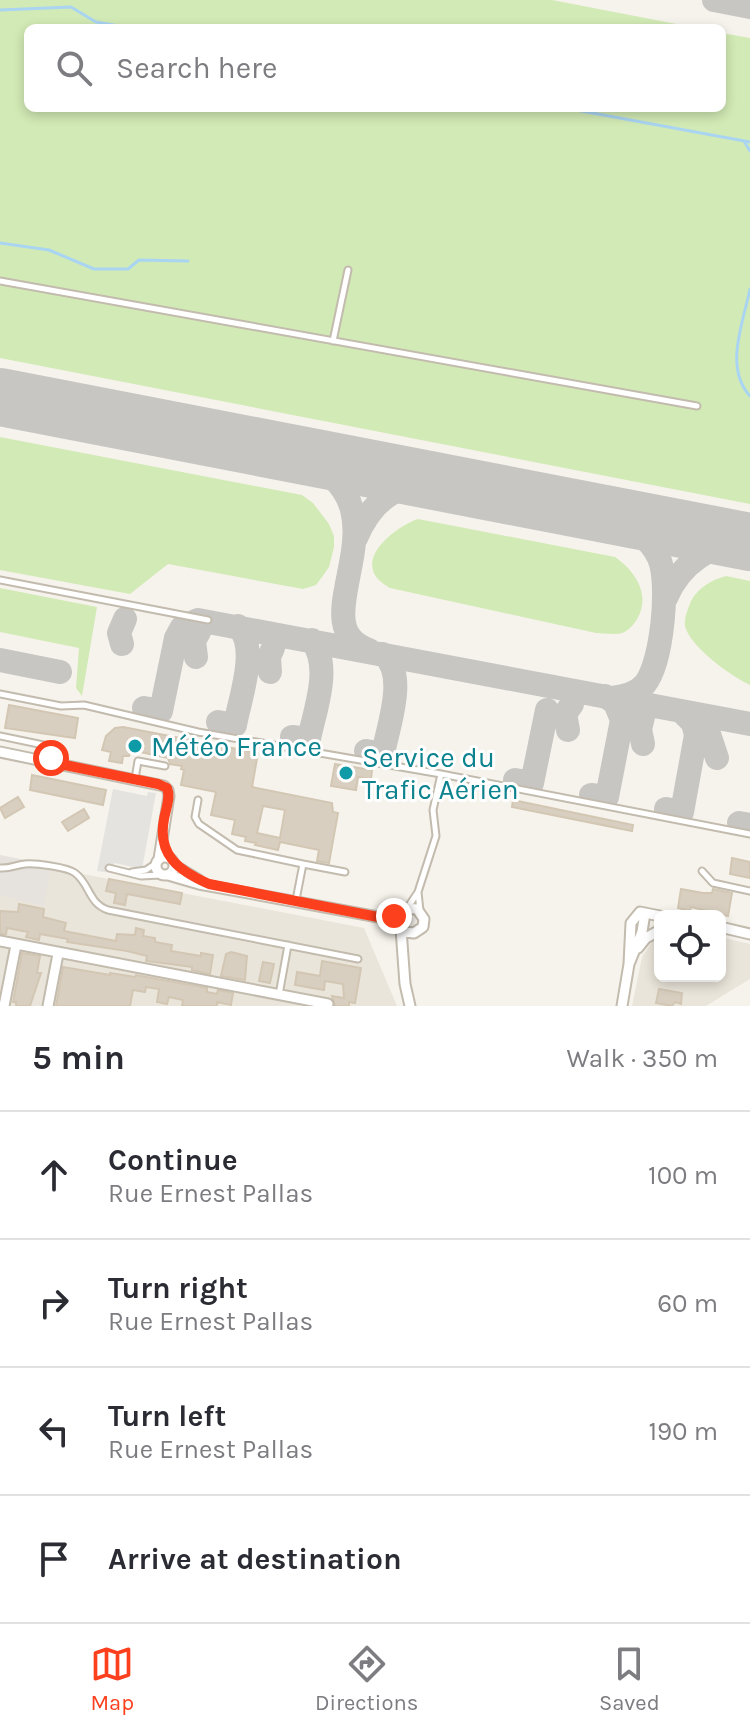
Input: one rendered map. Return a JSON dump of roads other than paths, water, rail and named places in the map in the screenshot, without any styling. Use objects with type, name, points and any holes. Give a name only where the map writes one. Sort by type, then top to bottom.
[{"type":"street","points":[[0,752],[158,784],[168,790],[162,834],[164,862],[173,871],[165,875]]},
{"type":"street","points":[[164,862],[156,871],[199,884],[378,917],[414,933],[420,931],[424,923],[420,912],[413,908],[378,917]]},
{"type":"street","points":[[164,862],[209,884]]},
{"type":"street","points":[[404,911],[400,927],[409,1005]]},
{"type":"street","points":[[622,1006],[629,964],[631,923],[643,913],[654,915]]},
{"type":"street","points":[[636,950],[643,913]]},
{"type":"street","points":[[726,928],[750,934]]},
{"type":"street","points":[[404,952],[414,933]]},
{"type":"street","points":[[629,964],[636,950],[654,933]]},
{"type":"street","points":[[0,941],[279,995],[310,1004],[328,1004]]},
{"type":"street","points":[[4,1006],[16,945]]},
{"type":"street","points":[[48,1006],[58,954]]},
{"type":"lane","points":[[333,341],[348,270]]},
{"type":"lane","points":[[0,281],[697,406]]},
{"type":"lane","points":[[0,580],[208,620]]},
{"type":"lane","points":[[0,694],[61,706],[84,705],[198,732],[441,774],[750,834]]},
{"type":"lane","points":[[0,752],[2,737],[53,747],[50,762]]},
{"type":"lane","points":[[135,779],[138,761],[165,766]]},
{"type":"lane","points":[[404,911],[418,892],[436,836],[433,810],[441,774]]},
{"type":"lane","points":[[198,800],[195,817],[199,824],[237,850],[345,872]]},
{"type":"lane","points":[[131,873],[164,862]]},
{"type":"lane","points":[[0,868],[9,869],[25,864],[66,868],[80,877],[96,904],[108,910],[358,959]]},
{"type":"lane","points":[[296,900],[303,864]]},
{"type":"lane","points":[[109,868],[151,878],[165,875]]},
{"type":"lane","points":[[702,871],[713,883],[750,891]]},
{"type":"lane","points":[[418,892],[420,912]]},
{"type":"lane","points":[[279,995],[288,945]]},
{"type":"waterway","points":[[0,10],[71,7],[96,22],[108,24]]},
{"type":"waterway","points":[[587,112],[750,142]]},
{"type":"waterway","points":[[744,141],[750,151]]},
{"type":"waterway","points":[[0,243],[49,250],[94,269],[128,269],[139,260],[188,261]]},
{"type":"waterway","points":[[750,289],[737,359],[742,385],[750,396]]},
{"type":"place","name":"Météo France","points":[[135,746]]},
{"type":"place","name":"Service du Trafic Aérien","points":[[346,773]]}]
